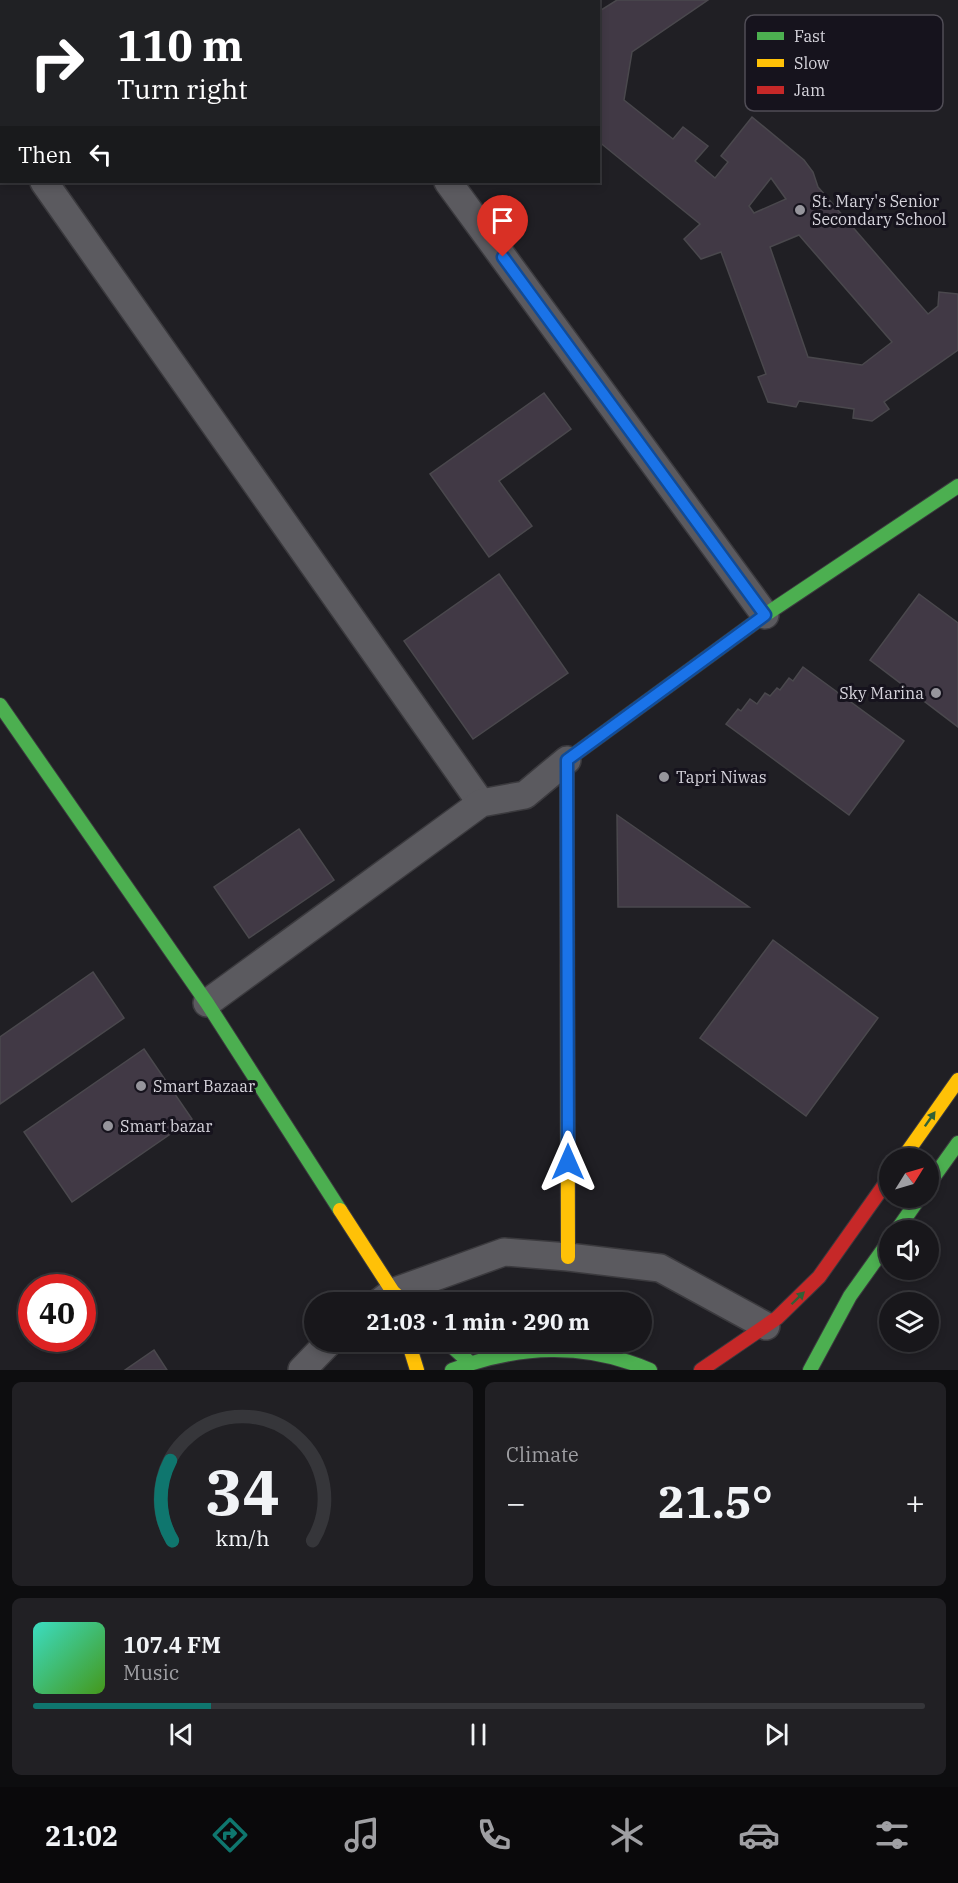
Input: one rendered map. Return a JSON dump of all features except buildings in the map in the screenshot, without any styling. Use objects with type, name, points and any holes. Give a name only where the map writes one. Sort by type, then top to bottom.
[{"type":"street","points":[[45,183],[481,803]]},
{"type":"street","points":[[449,183],[765,615]]},
{"type":"street","points":[[207,1003],[481,803],[525,795],[567,760],[765,615],[958,486]]},
{"type":"street","points":[[0,705],[207,1003],[388,1292]]},
{"type":"street","points":[[567,760],[568,1257]]},
{"type":"street","points":[[910,1148],[958,1080]]},
{"type":"street","points":[[939,1170],[958,1143]]},
{"type":"street","points":[[700,1370],[766,1326],[819,1277],[879,1192]]},
{"type":"street","points":[[412,1292],[504,1252],[568,1257],[660,1268],[766,1326]]},
{"type":"street","points":[[810,1370],[850,1296],[879,1255]]},
{"type":"street","points":[[452,1370],[469,1362],[510,1352],[552,1349],[594,1352],[650,1370]]},
{"type":"street","points":[[302,1370],[319,1352]]},
{"type":"street","points":[[411,1352],[417,1370]]},
{"type":"street","points":[[458,1352],[469,1362]]},
{"type":"traffic: fast","points":[[567,864],[567,760],[765,615],[958,486]]},
{"type":"traffic: fast","points":[[0,705],[207,1003],[340,1210]]},
{"type":"traffic: fast","points":[[939,1170],[958,1143]]},
{"type":"traffic: fast","points":[[904,1220],[912,1208]]},
{"type":"traffic: fast","points":[[810,1370],[850,1296],[879,1255]]},
{"type":"traffic: fast","points":[[452,1370],[502,1356],[551,1350],[601,1355],[650,1370]]},
{"type":"traffic: fast","points":[[458,1352],[469,1362]]},
{"type":"traffic: slow","points":[[567,864],[568,1257]]},
{"type":"traffic: slow","points":[[910,1148],[958,1080]]},
{"type":"traffic: slow","points":[[340,1210],[393,1292]]},
{"type":"traffic: slow","points":[[411,1352],[417,1370]]},
{"type":"traffic: jam","points":[[701,1370],[777,1318],[819,1277],[879,1192]]},
{"type":"place","name":"St. Mary's Senior Secondary School","points":[[800,210]]},
{"type":"place","name":"Sky Marina","points":[[936,693]]},
{"type":"place","name":"Tapri Niwas","points":[[664,777]]},
{"type":"place","name":"Smart Bazaar","points":[[141,1086]]},
{"type":"place","name":"Smart bazar","points":[[108,1126]]},
{"type":"route","points":[[503,257],[765,615],[567,760],[568,1162]]}]
